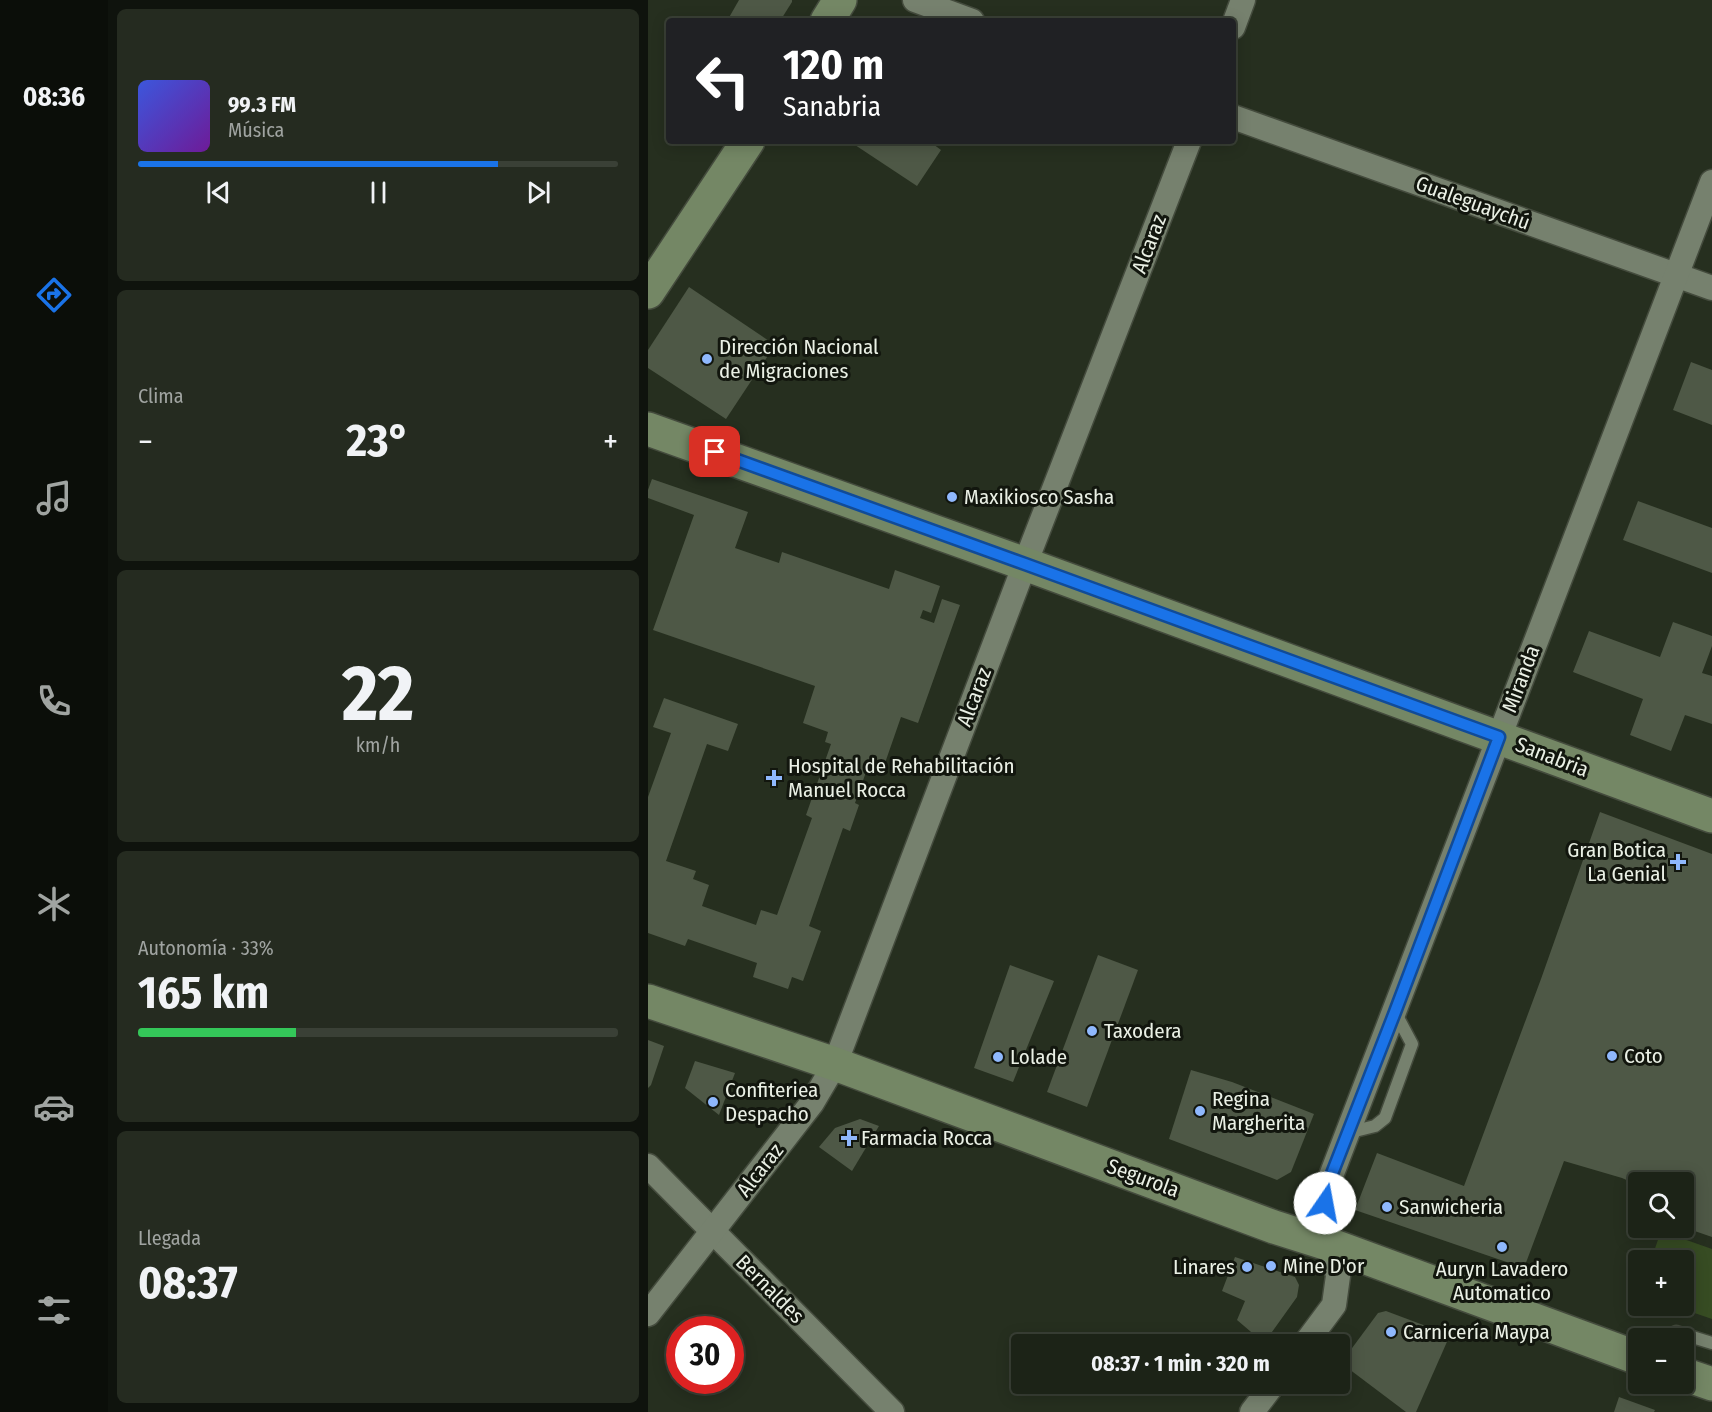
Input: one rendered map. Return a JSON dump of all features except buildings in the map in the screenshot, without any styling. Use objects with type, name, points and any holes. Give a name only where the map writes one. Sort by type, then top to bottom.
[{"type":"street","points":[[829,18],[840,0]]},
{"type":"street","points":[[915,0],[964,18]]},
{"type":"street","points":[[1236,19],[1243,0]]},
{"type":"street","name":"Gualeguaychú","points":[[1236,118],[1712,288]]},
{"type":"street","points":[[648,292],[746,144]]},
{"type":"street","name":"Alcaraz","points":[[648,1314],[812,1103],[835,1064],[1188,144]]},
{"type":"street","name":"Miranda","points":[[1312,1334],[1334,1305],[1338,1276],[1325,1217],[1326,1189],[1712,182]]},
{"type":"street","name":"Sanabria","points":[[648,429],[1025,564],[1712,816]]},
{"type":"street","name":"Segurola","points":[[648,1001],[835,1064],[1274,1227],[1331,1245],[1628,1353]]},
{"type":"street","name":"Bernaldes","points":[[648,1166],[892,1412]]},
{"type":"street","points":[[1694,1378],[1712,1384]]},
{"type":"street","points":[[1252,1412],[1266,1394]]},
{"type":"lane","points":[[1694,1338],[1712,1343]]},
{"type":"green space","points":[[1659,1238],[1681,1238],[1712,1249],[1712,1319],[1694,1313],[1694,1250],[1654,1250]]},
{"type":"place","name":"Dirección Nacional de Migraciones","points":[[707,359]]},
{"type":"place","name":"Maxikiosco Sasha","points":[[952,497]]},
{"type":"place","name":"Hospital de Rehabilitación Manuel Rocca","points":[[774,778]]},
{"type":"place","name":"Gran Botica La Genial","points":[[1678,862]]},
{"type":"place","name":"Taxodera","points":[[1092,1031]]},
{"type":"place","name":"Coto","points":[[1612,1056]]},
{"type":"place","name":"Lolade","points":[[998,1057]]},
{"type":"place","name":"Confiteriea Despacho","points":[[713,1102]]},
{"type":"place","name":"Regina Margherita","points":[[1200,1111]]},
{"type":"place","name":"Farmacia Rocca","points":[[849,1138]]},
{"type":"place","name":"Sanwicheria","points":[[1387,1207]]},
{"type":"place","name":"Auryn Lavadero Automatico","points":[[1502,1247]]},
{"type":"place","name":"Mine D'or","points":[[1271,1266]]},
{"type":"place","name":"Linares","points":[[1247,1267]]},
{"type":"place","name":"Carnicería Maypa","points":[[1391,1332]]},
{"type":"route","points":[[715,452],[1499,737],[1326,1189],[1325,1203]]}]
